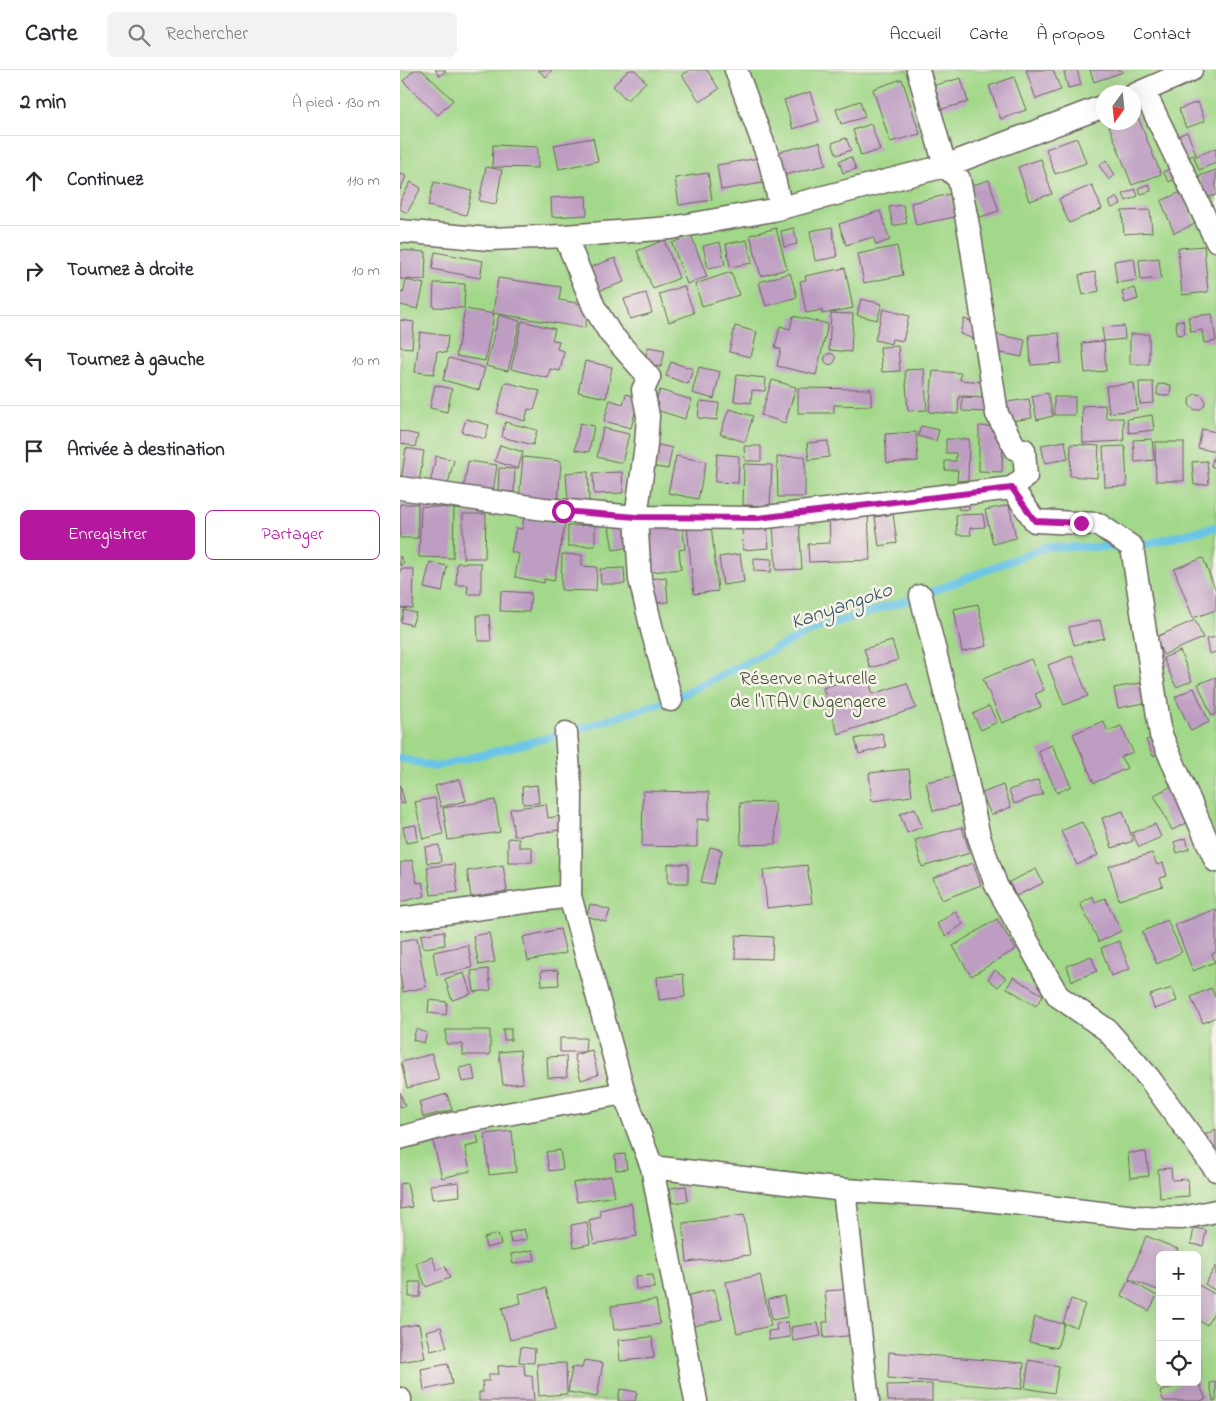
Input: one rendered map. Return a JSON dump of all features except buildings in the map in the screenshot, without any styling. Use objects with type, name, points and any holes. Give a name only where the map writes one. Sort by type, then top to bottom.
[{"type":"street","points":[[736,70],[770,162],[781,208]]},
{"type":"street","points":[[400,488],[544,509],[636,517],[758,518],[1012,488],[1026,476],[1024,450],[1016,449],[997,414],[970,236],[959,179],[945,166],[918,70]]},
{"type":"street","points":[[1141,92],[1191,70]]},
{"type":"street","points":[[1141,97],[1215,237]]},
{"type":"street","points":[[400,231],[489,239],[565,236],[671,228],[781,208],[945,166],[1096,109]]},
{"type":"street","points":[[565,236],[594,307],[610,333],[649,377],[643,390],[648,416],[636,517],[640,579],[671,700]]},
{"type":"street","points":[[1012,488],[1035,521],[1098,524],[1132,547],[1161,735],[1216,861]]},
{"type":"street","points":[[922,596],[964,767],[979,837],[996,885],[1058,996],[1107,1030],[1149,1078],[1216,1170]]},
{"type":"street","points":[[566,733],[571,796],[570,896],[624,1094],[652,1167],[696,1401]]},
{"type":"street","points":[[400,918],[570,896]]},
{"type":"street","points":[[400,1138],[451,1124],[624,1094]]},
{"type":"street","points":[[652,1167],[844,1190],[960,1197],[1136,1217],[1182,1218],[1216,1212]]},
{"type":"street","points":[[844,1190],[868,1401]]},
{"type":"green space","name":"Réserve naturelle de l'ITAV (Ngengere","points":[[400,70],[1216,70],[1216,1401],[400,1401]]},
{"type":"waterway","name":"Kanyangoko","points":[[1133,547],[1216,527]]},
{"type":"waterway","name":"Kanyangoko","points":[[400,758],[435,767],[566,733],[671,700],[815,629],[921,596],[1045,547],[1121,547]]},
{"type":"route","points":[[563,511],[636,517],[758,518],[898,503],[1012,488],[1035,521],[1081,523]]}]
